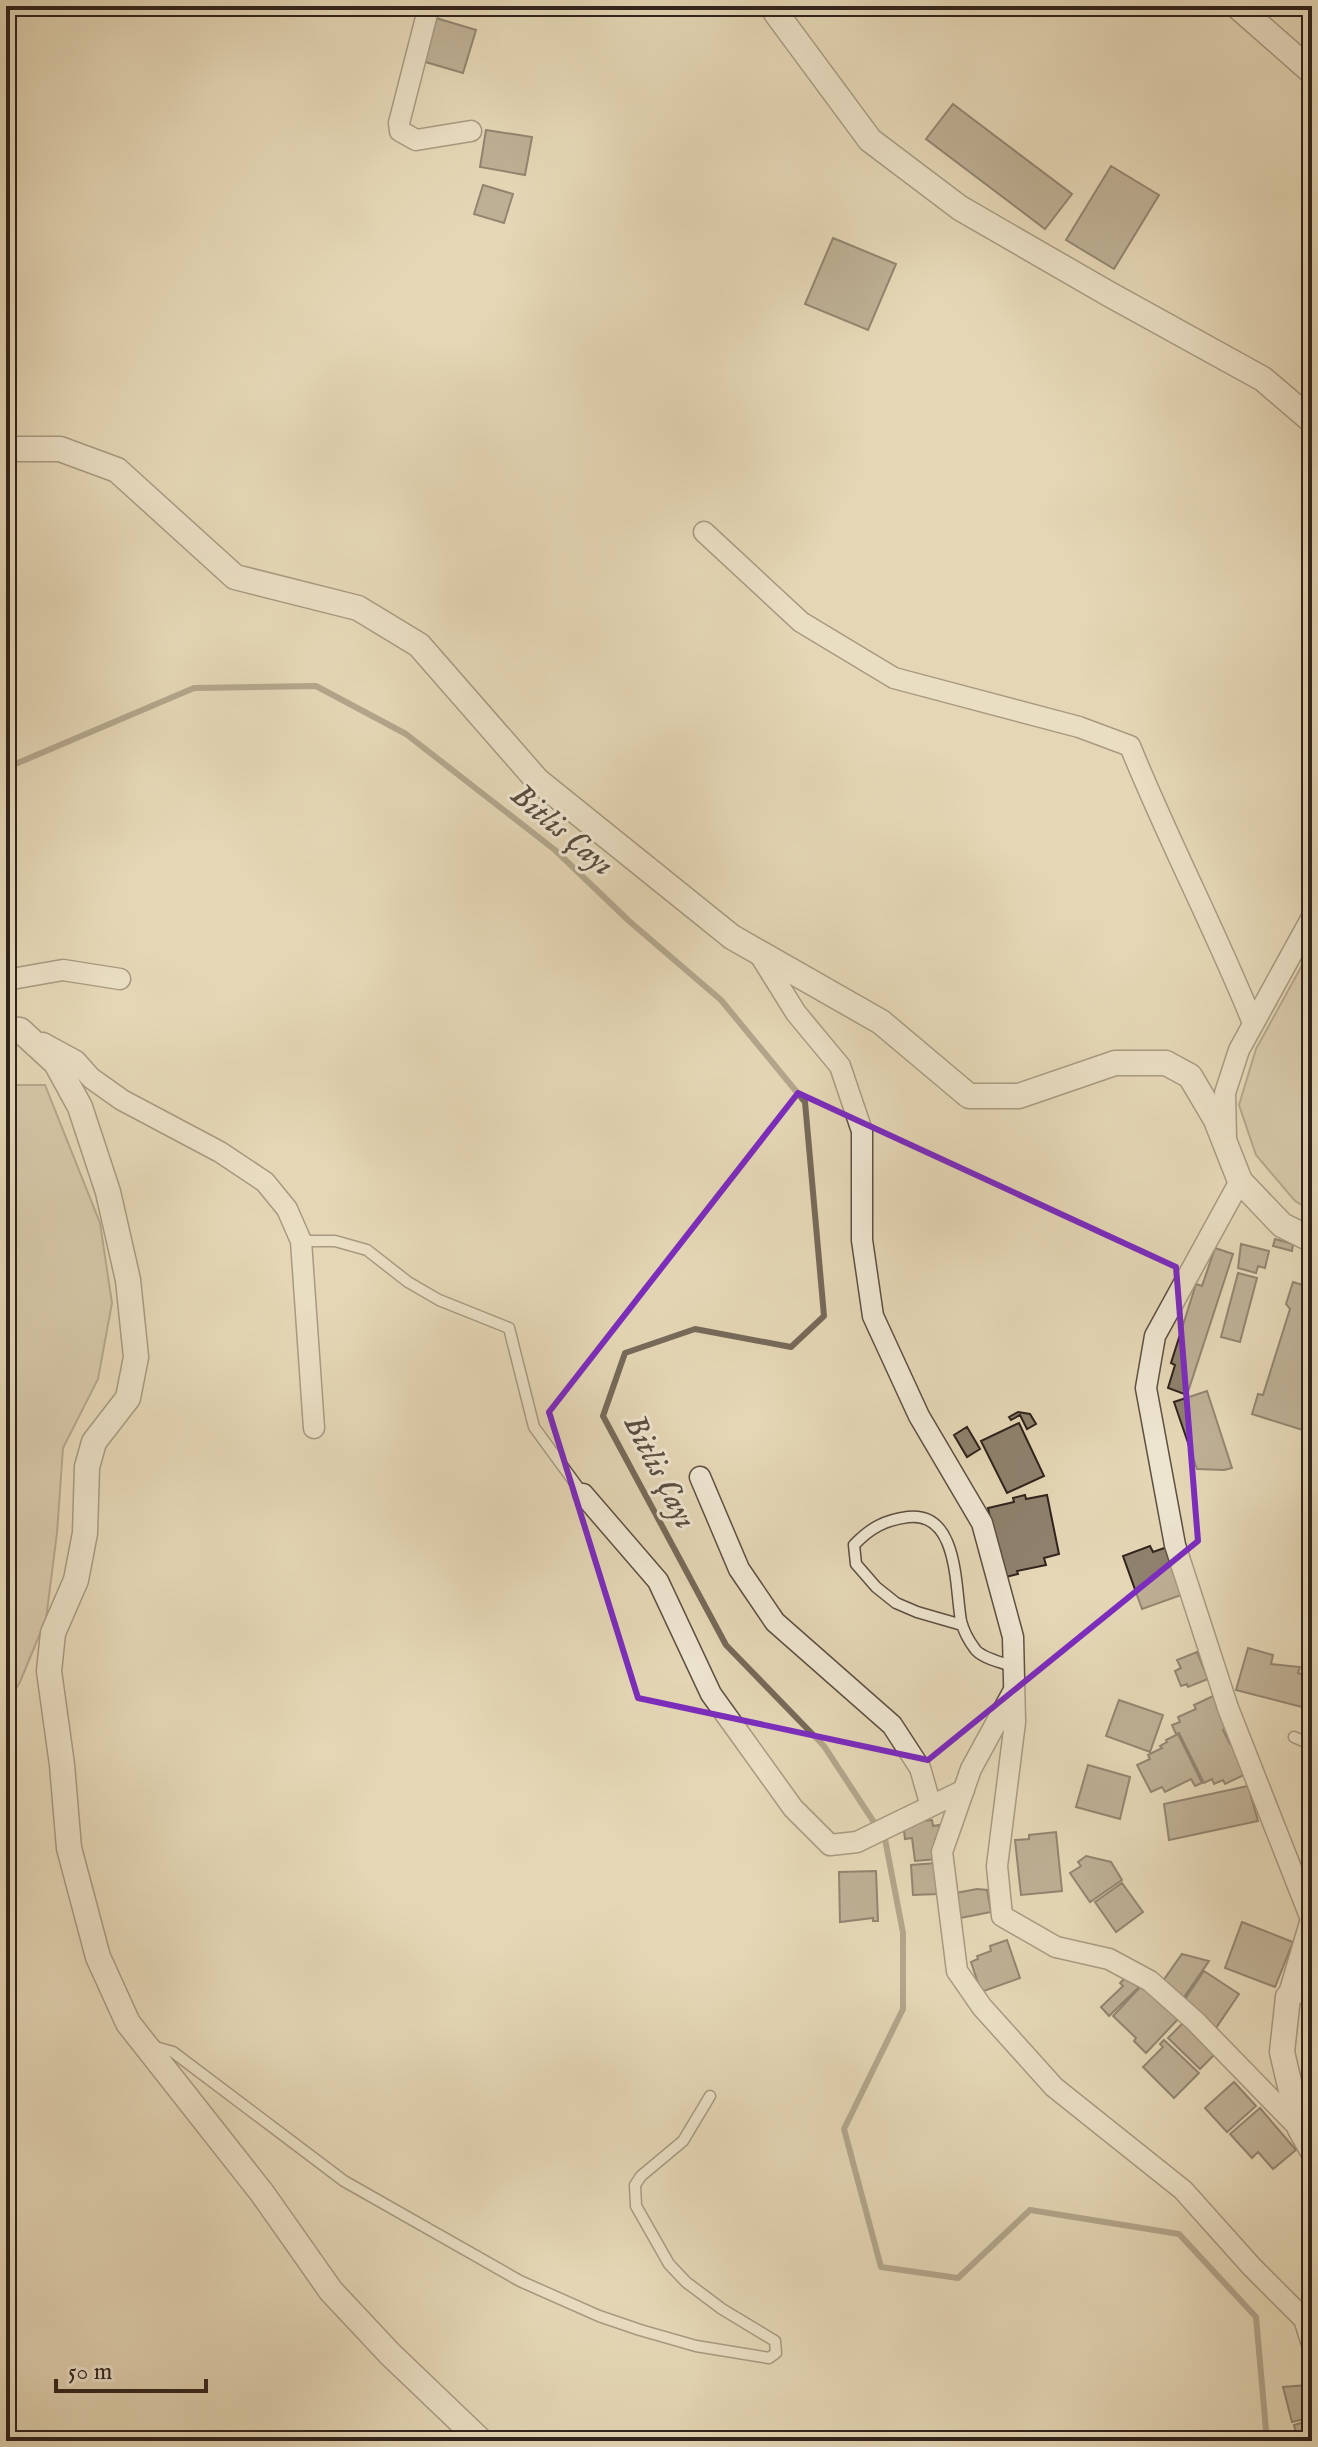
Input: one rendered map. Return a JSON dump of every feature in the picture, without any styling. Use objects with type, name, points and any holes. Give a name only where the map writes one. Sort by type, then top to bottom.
[{"type":"street","points":[[429,6],[399,123],[400,131],[416,140],[471,131]]},
{"type":"street","points":[[773,6],[870,140],[960,208],[1263,379],[1312,421]]},
{"type":"street","points":[[1237,6],[1312,72]]},
{"type":"street","points":[[6,449],[60,449],[117,470],[235,577],[358,608],[419,645],[537,780],[732,937],[881,1022],[969,1096],[1019,1096],[1115,1063],[1166,1063],[1190,1076],[1216,1120],[1240,1181],[1282,1225],[1312,1240]]},
{"type":"street","points":[[704,532],[801,622],[894,678],[1079,727],[1130,746],[1189,879],[1220,940],[1253,1023]]},
{"type":"street","points":[[1227,1147],[1225,1093],[1239,1050],[1312,917]]},
{"type":"street","points":[[758,952],[796,1013],[840,1066],[862,1131],[862,1240],[873,1316],[919,1416],[982,1523],[1013,1637],[1015,1722],[997,1866],[1002,1916],[1056,1947],[1109,1959],[1150,1981],[1195,2021],[1300,2129],[1312,2150]]},
{"type":"street","points":[[6,980],[63,970],[120,979]]},
{"type":"street","points":[[13,1030],[76,1061],[91,1078],[122,1100],[220,1152],[265,1182],[287,1209],[301,1241],[314,1428]]},
{"type":"street","points":[[13,1030],[56,1063],[80,1107],[108,1192],[128,1280],[136,1357],[128,1398],[94,1442],[87,1467],[85,1533],[76,1580],[53,1633],[49,1671],[69,1848],[98,1957],[128,2023],[262,2193],[331,2291],[390,2354],[481,2441]]},
{"type":"street","points":[[1240,1181],[1155,1336],[1146,1388],[1175,1545],[1228,1708],[1311,1919],[1288,1997],[1282,2052],[1300,2129]]},
{"type":"street","points":[[700,1477],[739,1569],[775,1622],[892,1725],[920,1768],[931,1806]]},
{"type":"street","points":[[583,1494],[658,1581],[711,1694],[793,1808],[830,1845],[857,1842],[964,1790]]},
{"type":"street","points":[[1014,1690],[971,1769],[942,1852],[957,1971],[982,2007],[1054,2087],[1183,2190],[1304,2319],[1312,2344]]},
{"type":"street","points":[[1288,1997],[1312,1978]]},
{"type":"lane","points":[[301,1241],[335,1241],[367,1250],[428,1294],[509,1328],[534,1427],[583,1494]]},
{"type":"lane","points":[[962,1625],[896,1603],[876,1587],[856,1564],[854,1545],[867,1531],[892,1519],[920,1516],[935,1524],[952,1553],[962,1625],[976,1652],[1013,1667]]},
{"type":"lane","points":[[1294,1737],[1312,1745]]},
{"type":"lane","points":[[146,2045],[173,2052],[344,2181],[520,2281],[599,2316],[640,2330],[696,2346],[769,2358],[776,2353],[775,2341],[722,2309],[686,2282],[669,2264],[636,2206],[635,2185],[641,2176],[683,2141],[710,2096]]},
{"type":"highlighted area","points":[[798,1093],[1176,1267],[1198,1541],[928,1760],[638,1698],[549,1412]]},
{"type":"shaded area","points":[[1312,947],[1312,1211],[1295,1201],[1256,1155],[1239,1105],[1256,1049]]},
{"type":"shaded area","points":[[6,1085],[45,1085],[100,1223],[112,1303],[98,1379],[63,1448],[57,1533],[46,1619],[20,1682],[6,1705]]},
{"type":"building","points":[[543,6],[580,6],[577,16]]},
{"type":"building","points":[[436,18],[476,30],[463,73],[422,61]]},
{"type":"building","points":[[953,104],[1072,194],[1045,229],[926,139]]},
{"type":"building","points":[[486,130],[532,137],[525,175],[480,167]]},
{"type":"building","points":[[1111,166],[1159,195],[1114,269],[1066,240]]},
{"type":"building","points":[[483,185],[513,194],[504,223],[474,214]]},
{"type":"building","points":[[833,238],[896,264],[868,330],[805,304]]},
{"type":"building","points":[[1275,1239],[1293,1244],[1292,1251],[1273,1246]]},
{"type":"building","points":[[1241,1244],[1269,1251],[1265,1268],[1258,1266],[1256,1273],[1238,1268]]},
{"type":"building","points":[[1215,1248],[1233,1254],[1187,1395],[1168,1388],[1175,1365],[1171,1363],[1196,1284],[1202,1286]]},
{"type":"building","points":[[1238,1273],[1257,1278],[1240,1342],[1221,1337]]},
{"type":"building","points":[[1293,1282],[1312,1288],[1312,1433],[1252,1414],[1258,1394],[1263,1395],[1290,1309],[1286,1304]]},
{"type":"building","points":[[1207,1391],[1232,1468],[1197,1469],[1174,1402]]},
{"type":"building","points":[[1018,1412],[1030,1414],[1036,1424],[1027,1429],[1020,1415],[1011,1420],[1009,1417]]},
{"type":"building","points":[[1019,1423],[1044,1476],[1007,1493],[981,1441]]},
{"type":"building","points":[[967,1427],[980,1449],[967,1457],[954,1435]]},
{"type":"building","points":[[1025,1495],[1026,1499],[1047,1495],[1059,1554],[1044,1558],[1046,1565],[1017,1571],[1018,1574],[1002,1578],[988,1508],[1014,1502],[1013,1498]]},
{"type":"building","points":[[1150,1546],[1153,1552],[1170,1546],[1187,1593],[1142,1609],[1123,1556]]},
{"type":"building","points":[[1248,1648],[1273,1655],[1271,1664],[1300,1667],[1298,1673],[1305,1675],[1302,1686],[1307,1687],[1302,1707],[1236,1690]]},
{"type":"building","points":[[1197,1652],[1208,1679],[1188,1687],[1187,1684],[1181,1686],[1175,1671],[1181,1668],[1177,1660]]},
{"type":"building","points":[[1213,1696],[1228,1726],[1223,1730],[1248,1773],[1225,1784],[1223,1780],[1214,1784],[1212,1779],[1204,1783],[1172,1725],[1180,1722],[1178,1717],[1196,1709],[1194,1705]]},
{"type":"building","points":[[1119,1700],[1163,1715],[1150,1752],[1106,1736]]},
{"type":"building","points":[[1178,1734],[1202,1783],[1195,1786],[1191,1779],[1165,1792],[1162,1787],[1151,1792],[1137,1765],[1150,1759],[1148,1755]]},
{"type":"building","points":[[1088,1765],[1130,1777],[1120,1819],[1076,1807]]},
{"type":"building","points":[[1248,1786],[1258,1821],[1169,1840],[1164,1804]]},
{"type":"building","points":[[932,1820],[933,1826],[939,1825],[940,1838],[935,1839],[937,1859],[915,1861],[912,1838],[905,1839],[903,1823]]},
{"type":"building","points":[[1056,1832],[1062,1891],[1021,1895],[1015,1840]]},
{"type":"building","points":[[1086,1856],[1111,1862],[1122,1880],[1090,1902],[1070,1873],[1081,1866],[1078,1862]]},
{"type":"building","points":[[936,1863],[938,1894],[913,1895],[911,1865]]},
{"type":"building","points":[[876,1871],[878,1921],[873,1921],[873,1918],[840,1922],[839,1872]]},
{"type":"building","points":[[1122,1883],[1143,1912],[1116,1932],[1095,1902]]},
{"type":"building","points":[[987,1890],[991,1912],[955,1919],[950,1894]]},
{"type":"building","points":[[1242,1922],[1293,1942],[1275,1987],[1225,1968]]},
{"type":"building","points":[[1007,1940],[1020,1978],[981,1992],[971,1962],[991,1951],[990,1946]]},
{"type":"building","points":[[1182,1954],[1209,1961],[1182,2000],[1160,1985]]},
{"type":"building","points":[[1204,1971],[1239,1994],[1216,2028],[1181,2005]]},
{"type":"building","points":[[1129,1974],[1140,1986],[1109,2016],[1101,2007],[1123,1986],[1120,1983]]},
{"type":"building","points":[[1144,1983],[1180,2017],[1146,2053],[1134,2041],[1136,2038],[1113,2016]]},
{"type":"building","points":[[1186,2020],[1218,2051],[1200,2069],[1168,2038]]},
{"type":"building","points":[[1164,2040],[1199,2073],[1174,2098],[1143,2067],[1163,2047],[1160,2044]]},
{"type":"building","points":[[1234,2082],[1256,2106],[1227,2132],[1205,2108]]},
{"type":"building","points":[[1260,2108],[1296,2150],[1273,2169],[1258,2152],[1252,2158],[1230,2134]]},
{"type":"building","points":[[1312,2379],[1312,2417],[1292,2422],[1283,2387],[1308,2385],[1306,2380]]},
{"type":"building","points":[[1312,2420],[1312,2441],[1298,2441],[1294,2425]]},
{"type":"waterway","name":"Bitlis Çayı","points":[[6,768],[194,688],[316,686],[406,734],[555,850],[629,921],[721,1000],[805,1102],[824,1316],[791,1347],[695,1329],[625,1353],[603,1416],[726,1645],[824,1746],[885,1839],[903,1933],[903,2009],[844,2129],[881,2267],[958,2278],[1030,2210],[1179,2234],[1256,2317],[1267,2441]]}]
